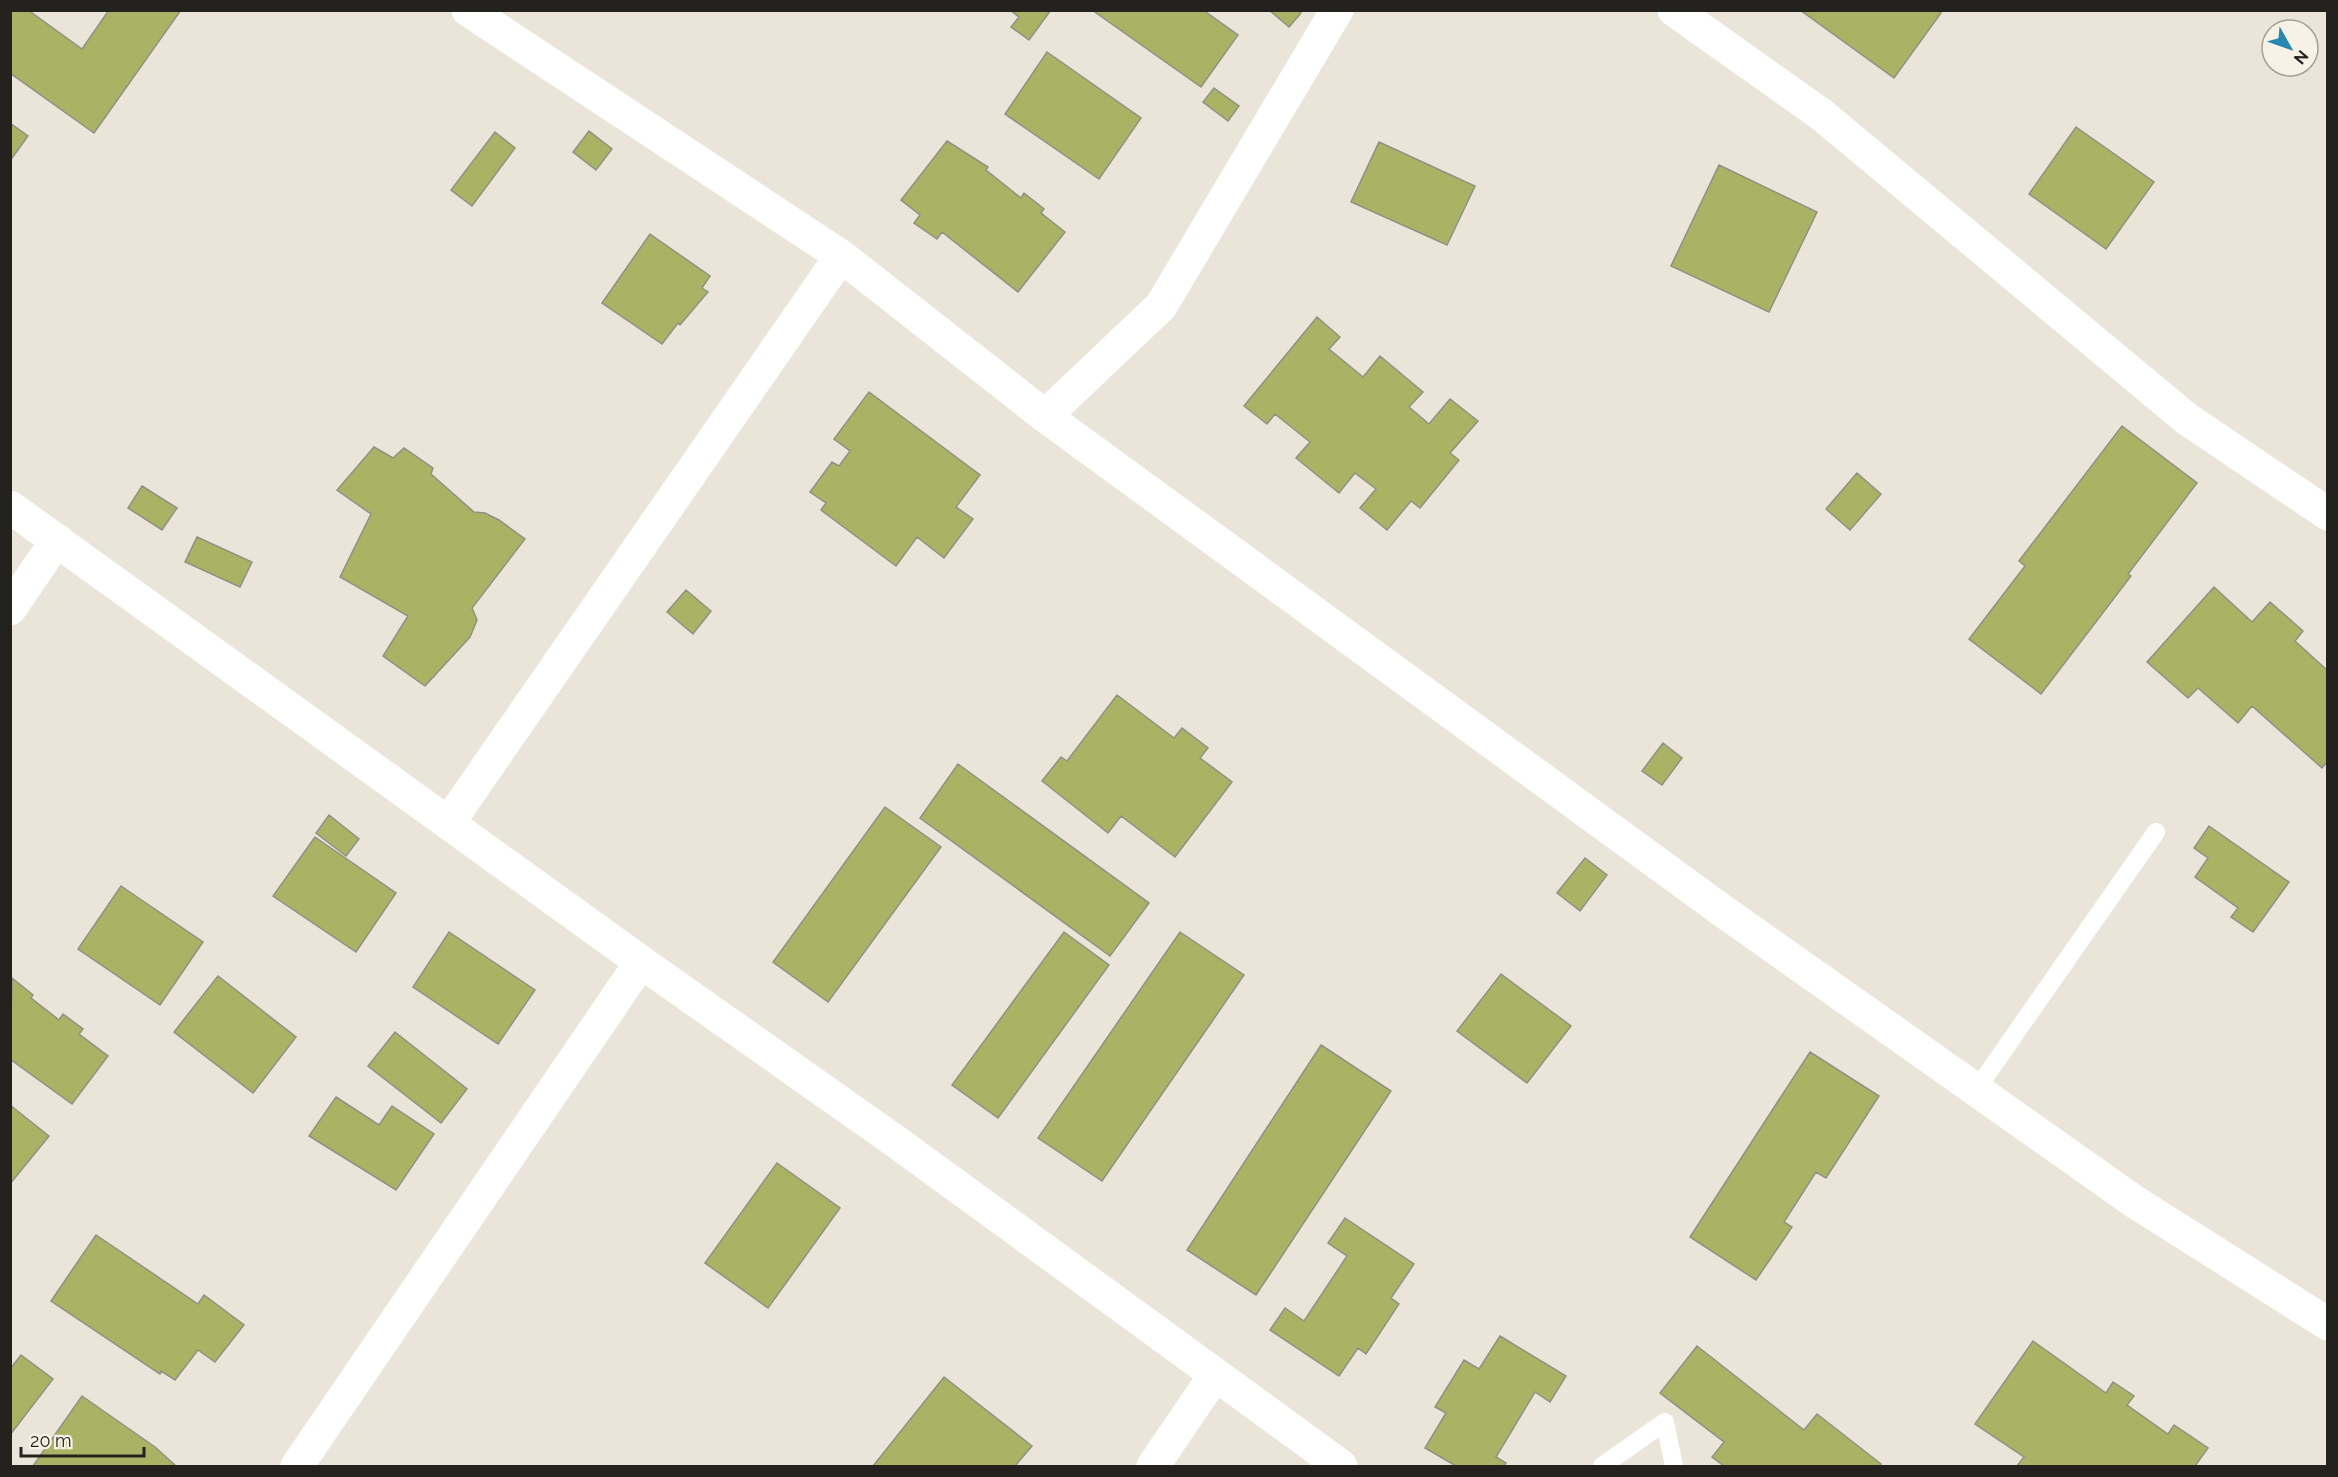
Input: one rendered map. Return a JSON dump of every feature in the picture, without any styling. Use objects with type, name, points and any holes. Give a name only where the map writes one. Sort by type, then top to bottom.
[{"type":"street","points":[[468,10],[841,256],[1046,416],[1720,909],[2135,1202],[2328,1324]]},
{"type":"street","points":[[1046,416],[1161,306],[1337,10]]},
{"type":"street","points":[[1674,10],[1822,115],[2187,419],[2328,514]]},
{"type":"street","points":[[449,822],[841,256]]},
{"type":"street","points":[[10,507],[641,962],[895,1141],[1341,1467]]},
{"type":"street","points":[[10,609],[57,540]]},
{"type":"street","points":[[297,1467],[641,962]]},
{"type":"street","points":[[1153,1467],[1215,1375]]},
{"type":"lane","points":[[1976,1090],[2156,832]]},
{"type":"lane","points":[[1602,1467],[1665,1422],[1674,1467]]},
{"type":"building","points":[[10,10],[28,10],[82,49],[109,10],[181,10],[94,133],[10,73]]},
{"type":"building","points":[[1010,10],[1051,10],[1029,40],[1011,27],[1019,17]]},
{"type":"building","points":[[1092,10],[1203,10],[1238,35],[1201,87]]},
{"type":"building","points":[[1269,10],[1298,10],[1301,13],[1289,27]]},
{"type":"building","points":[[1800,10],[1937,10],[1941,13],[1894,78]]},
{"type":"building","points":[[1047,52],[1141,118],[1099,179],[1005,114]]},
{"type":"building","points":[[1214,88],[1239,106],[1228,121],[1203,102]]},
{"type":"building","points":[[10,123],[28,136],[10,161]]},
{"type":"building","points":[[2076,127],[2154,182],[2106,249],[2029,194]]},
{"type":"building","points":[[589,131],[612,149],[596,170],[573,152]]},
{"type":"building","points":[[495,132],[515,148],[472,206],[451,190]]},
{"type":"building","points":[[947,141],[988,167],[986,170],[1021,198],[1024,193],[1044,209],[1041,213],[1065,232],[1018,292],[942,232],[937,239],[914,223],[920,215],[901,200]]},
{"type":"building","points":[[1379,142],[1475,186],[1447,245],[1351,202]]},
{"type":"building","points":[[1719,165],[1817,212],[1769,312],[1671,266]]},
{"type":"building","points":[[650,234],[710,276],[702,288],[708,292],[680,325],[678,323],[662,344],[602,303]]},
{"type":"building","points":[[1317,317],[1340,337],[1329,349],[1363,377],[1380,356],[1423,392],[1409,407],[1429,424],[1450,399],[1478,421],[1450,453],[1459,460],[1420,508],[1411,501],[1387,530],[1360,508],[1376,489],[1355,473],[1339,493],[1296,458],[1310,442],[1275,414],[1267,424],[1244,406]]},
{"type":"building","points":[[869,392],[980,475],[956,507],[973,519],[944,558],[917,537],[896,566],[821,510],[826,503],[810,492],[832,462],[839,466],[850,451],[834,439]]},
{"type":"building","points":[[2122,426],[2197,483],[2128,574],[2131,576],[2041,694],[1969,639],[2025,566],[2019,561]]},
{"type":"building","points":[[374,447],[393,458],[404,448],[433,468],[431,474],[474,512],[485,513],[499,520],[525,539],[472,608],[477,620],[470,637],[425,686],[383,656],[408,616],[340,577],[371,514],[337,490]]},
{"type":"building","points":[[1857,473],[1881,494],[1850,530],[1826,509]]},
{"type":"building","points":[[142,486],[177,508],[162,530],[128,508]]},
{"type":"building","points":[[197,537],[252,562],[240,587],[185,562]]},
{"type":"building","points":[[2214,587],[2252,622],[2270,602],[2303,631],[2295,641],[2328,671],[2328,761],[2322,768],[2252,706],[2238,723],[2198,688],[2188,698],[2147,662]]},
{"type":"building","points":[[686,590],[711,611],[693,634],[667,612]]},
{"type":"building","points":[[1117,695],[1174,738],[1182,728],[1208,748],[1200,758],[1232,782],[1175,857],[1121,816],[1108,833],[1042,781],[1061,757],[1067,761]]},
{"type":"building","points":[[1663,743],[1682,758],[1662,785],[1642,771]]},
{"type":"building","points":[[958,764],[1149,903],[1110,956],[920,818]]},
{"type":"building","points":[[885,807],[941,847],[828,1002],[773,962]]},
{"type":"building","points":[[329,815],[359,839],[346,856],[316,833]]},
{"type":"building","points":[[2209,826],[2289,882],[2253,932],[2231,917],[2238,908],[2195,877],[2208,858],[2194,848]]},
{"type":"building","points":[[315,837],[396,893],[356,952],[273,896]]},
{"type":"building","points":[[1585,858],[1607,875],[1580,911],[1557,893]]},
{"type":"building","points":[[121,886],[203,942],[160,1005],[78,949]]},
{"type":"building","points":[[449,932],[535,990],[498,1044],[413,987]]},
{"type":"building","points":[[1064,932],[1109,965],[998,1118],[952,1085]]},
{"type":"building","points":[[1180,932],[1244,975],[1102,1181],[1038,1138]]},
{"type":"building","points":[[1501,974],[1571,1026],[1527,1083],[1457,1031]]},
{"type":"building","points":[[218,976],[296,1037],[253,1093],[174,1032]]},
{"type":"building","points":[[12,978],[33,995],[31,998],[59,1020],[63,1014],[83,1029],[79,1034],[108,1056],[72,1104],[10,1059]]},
{"type":"building","points":[[395,1032],[467,1089],[441,1123],[368,1066]]},
{"type":"building","points":[[1321,1045],[1391,1091],[1256,1295],[1187,1250]]},
{"type":"building","points":[[1810,1052],[1879,1096],[1826,1178],[1816,1172],[1784,1222],[1792,1227],[1756,1280],[1690,1237]]},
{"type":"building","points":[[336,1097],[379,1125],[392,1106],[434,1134],[396,1190],[309,1136]]},
{"type":"building","points":[[10,1105],[49,1136],[10,1184]]},
{"type":"building","points":[[777,1163],[840,1208],[768,1308],[705,1263]]},
{"type":"building","points":[[1345,1218],[1414,1264],[1391,1298],[1399,1304],[1366,1354],[1358,1348],[1339,1376],[1270,1330],[1285,1308],[1304,1321],[1347,1256],[1328,1243]]},
{"type":"building","points":[[96,1235],[198,1304],[204,1295],[244,1325],[215,1362],[198,1350],[175,1380],[161,1371],[160,1374],[51,1301]]},
{"type":"building","points":[[1500,1336],[1566,1376],[1550,1402],[1535,1392],[1496,1457],[1506,1463],[1504,1466],[1456,1466],[1425,1448],[1446,1413],[1435,1407],[1464,1360],[1479,1369]]},
{"type":"building","points":[[2033,1341],[2106,1393],[2113,1382],[2134,1396],[2127,1405],[2168,1434],[2174,1425],[2208,1448],[2195,1466],[2017,1466],[2024,1457],[1975,1424]]},
{"type":"building","points":[[1697,1346],[1804,1430],[1817,1414],[1881,1464],[1879,1466],[1724,1466],[1712,1457],[1724,1442],[1660,1393]]},
{"type":"building","points":[[21,1355],[53,1379],[10,1435],[10,1369]]},
{"type":"building","points":[[944,1377],[1032,1446],[1015,1466],[873,1466]]},
{"type":"building","points":[[82,1396],[155,1447],[176,1466],[33,1466]]}]
